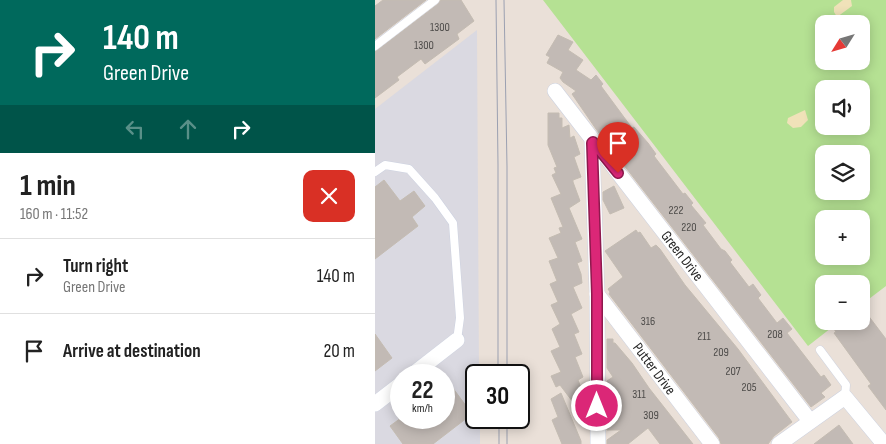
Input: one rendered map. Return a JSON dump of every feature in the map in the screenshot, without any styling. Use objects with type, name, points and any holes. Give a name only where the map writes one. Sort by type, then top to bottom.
[{"type":"street","name":"Green Drive","points":[[555,91],[810,421]]},
{"type":"street","points":[[593,142],[598,444]]},
{"type":"street","name":"Putter Drive","points":[[597,294],[712,444]]},
{"type":"street","points":[[426,364],[457,340]]},
{"type":"street","points":[[375,403],[390,392]]},
{"type":"street","points":[[779,444],[845,397],[884,444]]},
{"type":"lane","points":[[375,46],[435,0]]},
{"type":"lane","points":[[375,172],[385,165],[409,169],[435,198],[453,223],[460,318],[457,340]]},
{"type":"lane","points":[[820,350],[846,385],[845,397]]},
{"type":"shaded area","points":[[477,30],[479,364],[465,364],[465,429],[480,429],[480,444],[375,444],[375,109]]},
{"type":"green space","points":[[543,0],[886,0],[886,286],[870,298],[870,275],[815,275],[815,330],[828,330],[808,346]]},
{"type":"sand","points":[[843,0],[851,0],[852,6],[840,15],[836,15],[834,7]]},
{"type":"sand","points":[[805,110],[808,120],[801,127],[793,128],[787,123],[788,118]]},
{"type":"building","points":[[383,0],[426,0],[375,39],[375,6]]},
{"type":"building","points":[[441,0],[461,0],[474,21],[457,34],[459,39],[425,64],[421,59],[397,77],[399,80],[375,98],[375,52]]},
{"type":"building","points":[[558,35],[573,42],[568,50],[583,60],[576,70],[591,80],[596,75],[603,84],[601,86],[632,128],[634,127],[648,143],[656,154],[654,156],[683,194],[685,193],[693,203],[691,205],[706,223],[703,225],[732,260],[730,262],[749,287],[753,284],[761,295],[758,298],[777,323],[783,318],[792,329],[787,333],[821,377],[824,375],[831,385],[821,393],[825,397],[811,407],[596,129],[572,94],[576,91],[560,78],[563,72],[547,63],[550,57],[546,55]]},
{"type":"building","points":[[548,113],[559,113],[559,118],[562,118],[562,128],[569,125],[570,138],[574,136],[580,154],[574,157],[581,177],[573,180],[573,182],[580,201],[569,208],[582,239],[575,242],[582,261],[577,263],[582,283],[573,287],[582,308],[571,314],[579,332],[574,334],[582,354],[575,357],[583,377],[578,380],[583,393],[583,398],[580,399],[585,418],[560,385],[556,387],[551,376],[561,372],[551,351],[560,347],[552,329],[560,324],[551,305],[558,302],[550,284],[557,281],[549,261],[558,258],[549,238],[561,233],[559,228],[563,227],[551,198],[561,194],[552,175],[556,173],[554,168],[557,167],[548,145]]},
{"type":"building","points":[[384,180],[400,201],[414,191],[425,206],[412,217],[418,226],[375,259],[375,187]]},
{"type":"building","points":[[614,186],[624,208],[610,214],[603,200],[603,192]]},
{"type":"building","points":[[636,230],[638,233],[640,232],[651,248],[656,245],[660,249],[685,285],[738,349],[792,422],[774,436],[768,444],[721,444],[719,438],[609,294],[608,289],[623,277],[605,251]]},
{"type":"building","points":[[870,318],[886,339],[886,410],[868,386],[871,384],[834,333],[836,332],[835,330],[870,330]]},
{"type":"building","points":[[375,334],[392,358],[375,371]]},
{"type":"building","points":[[607,339],[613,339],[613,343],[632,363],[693,444],[660,444],[648,428],[628,444],[607,444],[607,440],[621,430],[607,430],[607,400],[618,400],[607,385],[607,381],[613,377],[607,368]]},
{"type":"building","points":[[455,391],[465,404],[465,419],[455,427]]},
{"type":"building","points":[[561,393],[581,444],[562,444],[552,420],[558,417],[551,399]]},
{"type":"building","points":[[839,425],[853,444],[814,444]]},
{"type":"building","points":[[392,429],[452,429],[433,444],[403,444]]},
{"type":"tram line","points":[[496,0],[498,364]]},
{"type":"tram line","points":[[504,0],[507,167],[507,364]]},
{"type":"tram line","points":[[499,429],[499,444]]},
{"type":"tram line","points":[[507,429],[507,444]]},
{"type":"route","points":[[597,406],[597,294],[593,142],[618,173]]}]
